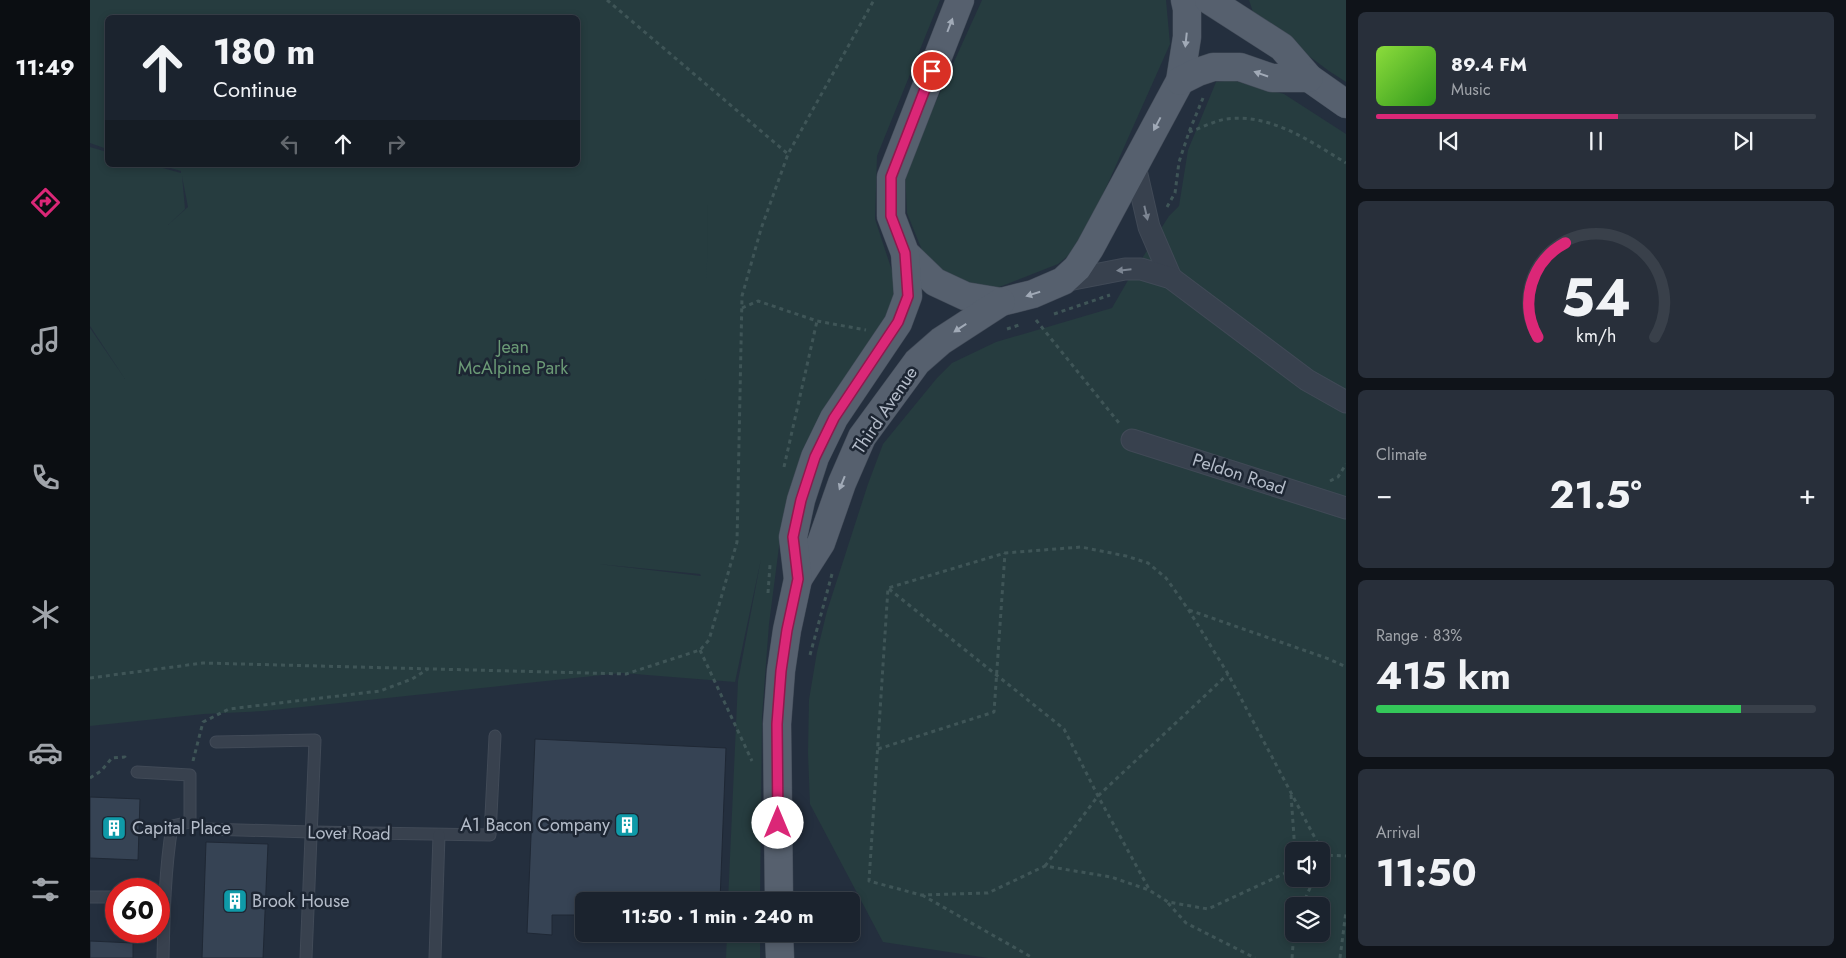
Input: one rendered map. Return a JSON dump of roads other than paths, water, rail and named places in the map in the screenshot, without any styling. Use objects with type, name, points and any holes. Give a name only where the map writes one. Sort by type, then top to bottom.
[{"type":"main road","points":[[960,0],[891,177],[891,216],[905,253],[935,282],[965,296],[1001,302],[1033,294],[1063,281],[1077,268],[1090,248],[1180,80],[1187,37],[1187,9],[1184,0]]},
{"type":"main road","points":[[1209,0],[1282,47],[1309,78],[1346,104]]},
{"type":"main road","points":[[1180,80],[1213,68],[1240,67],[1272,78],[1309,78]]},
{"type":"main road","name":"Third Avenue","points":[[779,892],[777,724],[781,671],[787,630],[798,579],[793,537],[801,500],[815,457],[839,410],[898,322],[908,296],[905,253]]},
{"type":"main road","name":"Third Avenue","points":[[798,579],[821,543],[842,483],[862,437],[916,362],[941,340],[1001,302]]},
{"type":"main road","points":[[779,942],[780,958]]},
{"type":"street","points":[[1135,166],[1149,227],[1172,278]]},
{"type":"street","points":[[1063,281],[1125,269],[1141,269],[1172,278],[1307,380],[1346,402]]},
{"type":"street","name":"Peldon Road","points":[[1132,440],[1346,508]]},
{"type":"lane","name":"Lovet Road","points":[[207,829],[490,835],[495,736]]},
{"type":"lane","points":[[216,742],[315,740],[306,958]]},
{"type":"lane","points":[[136,772],[190,775],[190,822],[172,826],[164,878]]},
{"type":"lane","points":[[435,958],[439,835]]},
{"type":"lane","points":[[90,897],[105,897]]},
{"type":"lane","points":[[162,943],[163,958]]},
{"type":"place","name":"A1 Bacon Company","points":[[627,825]]},
{"type":"place","name":"Capital Place","points":[[114,828]]},
{"type":"place","name":"Brook House","points":[[235,901]]},
{"type":"park label","name":"Jean McAlpine Park","points":[[513,357]]}]
